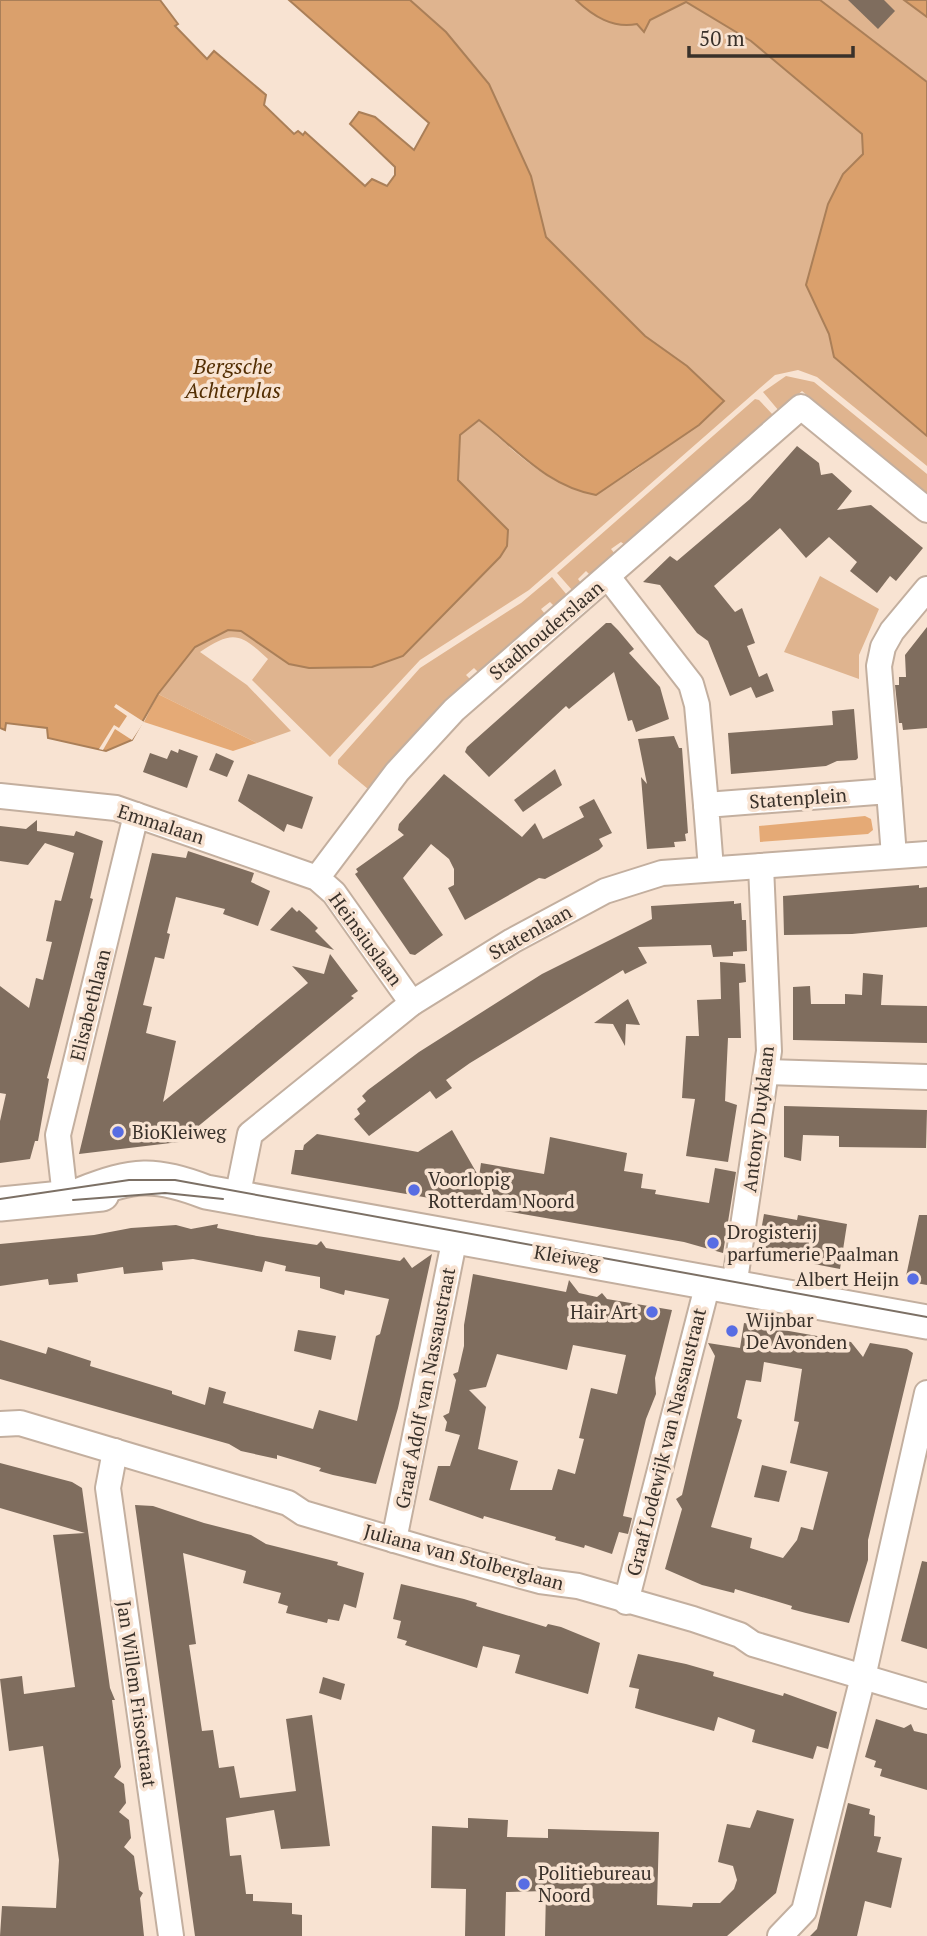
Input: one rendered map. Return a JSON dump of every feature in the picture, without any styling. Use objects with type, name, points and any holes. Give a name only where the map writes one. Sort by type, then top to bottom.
[{"type":"street","name":"Stadhouderslaan","points":[[317,878],[397,772],[454,710],[801,407],[927,510]]},
{"type":"street","points":[[608,578],[691,684],[697,705],[711,869]]},
{"type":"street","points":[[894,856],[879,666],[883,647],[927,589]]},
{"type":"street","name":"Statenplein","points":[[706,805],[889,791]]},
{"type":"street","name":"Emmalaan","points":[[0,796],[116,808],[317,878]]},
{"type":"street","name":"Elisabethlaan","points":[[73,1196],[58,1135],[136,815]]},
{"type":"street","name":"Statenlaan","points":[[222,1195],[250,1134],[412,1003],[512,941],[605,891],[662,873],[927,854]]},
{"type":"street","name":"Antony Duyklaan","points":[[721,1285],[767,1072],[769,1051],[761,866]]},
{"type":"street","name":"Heinsiuslaan","points":[[317,878],[334,893],[412,1003]]},
{"type":"street","points":[[767,1072],[927,1077]]},
{"type":"street","name":"Kleiweg","points":[[0,1204],[73,1196],[222,1195],[927,1322]]},
{"type":"street","name":"Graaf Adolf van Nassaustraat","points":[[394,1540],[455,1237]]},
{"type":"street","name":"Graaf Lodewijk van Nassaustraat","points":[[626,1602],[721,1285]]},
{"type":"street","points":[[780,1936],[804,1911],[863,1677],[927,1393]]},
{"type":"street","name":"Juliana van Stolberglaan","points":[[0,1424],[20,1423],[288,1503],[303,1513],[394,1540],[540,1581],[578,1586],[626,1602],[693,1619],[740,1635],[753,1644],[927,1696]]},
{"type":"street","name":"Jan Willem Frisostraat","points":[[115,1451],[108,1488],[171,1936]]},
{"type":"shaded area","points":[[410,0],[576,0],[605,20],[630,25],[686,2],[751,41],[862,134],[863,154],[843,174],[828,204],[806,285],[829,334],[834,357],[927,436],[927,466],[817,377],[798,370],[775,375],[529,590],[420,660],[330,757],[252,680],[268,659],[243,640],[221,640],[200,652],[247,685],[291,731],[257,743],[158,694],[195,647],[228,630],[241,631],[253,637],[273,654],[334,668],[372,667],[403,656],[500,557],[476,501],[458,480],[460,435],[479,420],[547,475],[562,484],[596,495],[638,468],[723,402],[687,366],[645,336],[546,237],[531,176],[489,84],[446,32]]},
{"type":"shaded area","points":[[820,0],[904,0],[927,17],[927,82]]},
{"type":"shaded area","points":[[786,376],[814,382],[927,474],[927,494],[802,391],[779,411],[763,392]]},
{"type":"shaded area","points":[[755,399],[774,416],[625,545],[621,542],[611,549],[615,554],[590,575],[586,571],[578,579],[581,583],[572,590],[557,573]]},
{"type":"shaded area","points":[[820,576],[879,609],[859,655],[859,679],[784,652]]},
{"type":"shaded area","points":[[552,577],[567,595],[554,606],[550,602],[541,609],[545,614],[478,672],[474,668],[466,675],[470,679],[388,764],[368,789],[338,764],[338,760],[420,668],[521,603]]},
{"type":"shaded area","points":[[158,694],[257,743],[233,751],[144,722]]},
{"type":"shaded area","points":[[865,816],[871,819],[873,830],[868,834],[760,842],[759,826]]},
{"type":"water","name":"Bergsche Achterplas","points":[[0,0],[160,0],[178,24],[175,26],[207,59],[214,51],[266,95],[264,105],[294,134],[298,131],[303,135],[305,132],[365,186],[372,179],[387,186],[395,175],[395,167],[350,124],[359,112],[375,117],[414,150],[429,123],[289,0],[410,0],[446,32],[489,84],[531,176],[546,237],[645,336],[687,366],[724,401],[699,425],[596,495],[562,484],[547,475],[479,420],[460,435],[458,480],[508,530],[507,546],[500,557],[403,656],[372,667],[309,668],[289,664],[241,631],[228,630],[195,647],[158,694],[132,740],[106,751],[48,738],[47,728],[6,723],[5,730],[0,728]]},
{"type":"water","points":[[576,0],[820,0],[927,82],[927,436],[834,357],[829,334],[806,285],[828,204],[843,174],[863,154],[862,134],[751,41],[686,2],[650,20],[644,32],[637,24],[620,25],[604,20]]},
{"type":"water","points":[[904,0],[927,0],[927,17]]},
{"type":"pier","points":[[116,704],[144,722],[132,740],[115,729],[103,750],[99,749],[114,725],[119,728],[127,716],[114,707]]},
{"type":"building","points":[[848,0],[884,0],[895,11],[878,29]]},
{"type":"building","points":[[797,446],[819,463],[821,475],[832,473],[852,491],[837,510],[871,505],[923,548],[896,581],[890,576],[877,593],[850,571],[857,562],[829,537],[806,558],[780,528],[714,586],[735,612],[742,608],[755,643],[747,646],[759,677],[767,673],[774,691],[756,698],[751,687],[730,696],[708,641],[697,633],[660,585],[643,582],[670,556],[677,561],[750,499]]},
{"type":"building","points":[[606,623],[611,623],[618,630],[634,649],[629,653],[660,687],[669,719],[636,732],[632,720],[628,721],[614,672],[569,709],[566,706],[489,777],[465,752],[467,747]]},
{"type":"building","points":[[927,627],[927,728],[903,730],[902,723],[899,723],[895,685],[899,685],[899,677],[906,677],[905,655]]},
{"type":"building","points":[[854,709],[856,760],[837,761],[826,766],[731,774],[728,733],[833,725],[832,711]]},
{"type":"building","points":[[674,736],[679,748],[682,748],[688,833],[685,834],[686,841],[674,842],[675,847],[647,849],[641,777],[647,784],[638,739]]},
{"type":"building","points":[[179,749],[198,756],[187,788],[143,772],[150,753],[167,759],[171,750],[178,753]]},
{"type":"building","points":[[216,753],[234,761],[227,777],[209,770]]},
{"type":"building","points":[[555,769],[562,785],[523,812],[514,800]]},
{"type":"building","points":[[248,774],[313,797],[302,829],[287,824],[284,832],[238,801]]},
{"type":"building","points":[[444,774],[522,837],[535,823],[543,839],[584,817],[579,807],[594,799],[612,833],[599,839],[603,846],[599,850],[545,879],[539,878],[465,920],[448,888],[454,885],[454,869],[449,859],[431,844],[403,878],[443,935],[415,955],[410,954],[355,874],[358,872],[356,869],[404,835],[398,830],[399,824]]},
{"type":"building","points":[[37,820],[37,831],[74,836],[76,831],[103,841],[90,898],[93,899],[47,1078],[49,1079],[38,1141],[35,1141],[30,1159],[0,1163],[0,1121],[6,1094],[0,1093],[0,986],[29,1008],[36,978],[43,980],[52,942],[46,941],[55,900],[61,901],[74,853],[45,843],[28,865],[0,861],[0,826],[26,829]]},
{"type":"building","points":[[188,851],[254,873],[251,882],[270,891],[258,926],[223,914],[225,909],[176,897],[164,959],[155,957],[143,1005],[152,1007],[146,1033],[176,1041],[163,1102],[308,983],[292,966],[324,974],[330,954],[358,991],[351,996],[354,998],[179,1142],[79,1154],[152,853],[186,858]]},
{"type":"building","points":[[919,885],[919,888],[927,887],[927,927],[852,934],[784,935],[783,896]]},
{"type":"building","points":[[734,901],[734,904],[741,903],[742,920],[746,920],[747,951],[733,952],[733,956],[713,957],[711,945],[638,947],[647,963],[625,974],[623,970],[470,1063],[446,1080],[452,1088],[436,1099],[430,1091],[369,1136],[354,1119],[360,1114],[357,1109],[366,1101],[362,1096],[419,1052],[542,974],[652,919],[651,906]]},
{"type":"building","points":[[292,907],[318,928],[315,931],[334,950],[270,930]]},
{"type":"building","points":[[720,962],[745,964],[746,982],[739,983],[741,1038],[728,1038],[725,1101],[737,1105],[728,1162],[686,1156],[695,1099],[682,1098],[686,1036],[699,1036],[697,1000],[721,999]]},
{"type":"building","points":[[863,973],[883,975],[881,1005],[927,1006],[927,1043],[793,1040],[793,987],[810,986],[811,1004],[845,1004],[845,994],[862,995]]},
{"type":"building","points":[[628,999],[640,1025],[626,1024],[625,1046],[613,1024],[594,1023]]},
{"type":"building","points":[[784,1106],[927,1110],[926,1148],[839,1147],[839,1136],[803,1135],[801,1161],[784,1157]]},
{"type":"building","points":[[452,1130],[479,1177],[481,1163],[544,1174],[550,1137],[627,1153],[624,1171],[643,1174],[641,1188],[656,1190],[655,1194],[709,1203],[715,1168],[736,1172],[723,1253],[684,1242],[291,1174],[295,1150],[303,1150],[304,1145],[317,1134],[418,1152]]},
{"type":"building","points":[[764,1214],[797,1220],[798,1215],[847,1224],[840,1269],[757,1253]]},
{"type":"building","points":[[919,1215],[927,1215],[927,1285],[905,1281]]},
{"type":"building","points":[[218,1224],[217,1228],[257,1236],[317,1245],[321,1241],[326,1248],[400,1261],[404,1257],[412,1268],[432,1254],[398,1408],[376,1484],[319,1471],[321,1468],[277,1455],[277,1459],[241,1451],[229,1444],[0,1379],[0,1340],[46,1354],[48,1347],[91,1361],[90,1366],[172,1391],[172,1394],[205,1405],[209,1387],[226,1392],[223,1403],[313,1429],[319,1410],[357,1421],[376,1336],[380,1334],[389,1299],[345,1290],[344,1295],[320,1288],[320,1277],[285,1271],[286,1266],[265,1261],[262,1272],[193,1259],[162,1262],[163,1270],[124,1274],[123,1267],[77,1274],[78,1282],[49,1285],[48,1279],[0,1286],[0,1244],[94,1235],[131,1228],[176,1225],[191,1229]]},
{"type":"building","points":[[473,1274],[566,1292],[569,1280],[579,1293],[597,1297],[602,1293],[607,1299],[672,1310],[655,1378],[656,1394],[646,1419],[623,1516],[632,1518],[628,1534],[619,1532],[612,1554],[585,1545],[584,1548],[555,1540],[556,1537],[484,1516],[483,1519],[429,1500],[438,1466],[450,1466],[460,1435],[445,1431],[447,1422],[443,1416],[449,1413],[456,1380],[453,1374],[458,1372],[464,1346],[464,1325]],"holes":[[[573,1345],[626,1355],[617,1394],[591,1388],[579,1438],[584,1439],[575,1474],[558,1469],[552,1490],[510,1490],[518,1461],[478,1449],[486,1407],[469,1390],[486,1387],[497,1354],[567,1370]]]},
{"type":"building","points":[[744,1323],[851,1342],[863,1357],[870,1343],[907,1349],[913,1353],[868,1540],[868,1560],[849,1623],[791,1609],[792,1606],[735,1589],[734,1593],[702,1585],[665,1569],[682,1509],[676,1499],[682,1495],[715,1356],[708,1343],[740,1348]],"holes":[[[764,1362],[802,1369],[794,1421],[799,1422],[790,1463],[828,1472],[813,1530],[801,1527],[797,1540],[783,1558],[750,1548],[752,1538],[711,1527],[742,1420],[737,1418],[746,1380],[761,1382]]]},
{"type":"building","points":[[298,1330],[336,1336],[331,1360],[294,1351]]},
{"type":"building","points":[[0,1463],[72,1482],[82,1488],[110,1688],[115,1700],[112,1700],[121,1767],[114,1777],[124,1784],[126,1803],[119,1812],[129,1820],[131,1838],[124,1847],[134,1856],[139,1890],[143,1893],[140,1898],[144,1936],[0,1936],[2,1906],[56,1908],[59,1860],[43,1746],[9,1751],[0,1679],[22,1676],[24,1694],[75,1687],[53,1535],[85,1533],[0,1508]]},
{"type":"building","points":[[762,1465],[787,1471],[779,1502],[754,1497]]},
{"type":"building","points":[[135,1505],[153,1506],[251,1535],[266,1544],[338,1562],[337,1565],[364,1573],[356,1608],[344,1604],[339,1621],[328,1619],[327,1623],[286,1613],[288,1606],[278,1603],[281,1593],[243,1583],[246,1571],[183,1553],[196,1644],[189,1645],[202,1731],[213,1730],[219,1768],[234,1766],[240,1798],[296,1791],[286,1719],[312,1715],[330,1846],[281,1849],[274,1810],[226,1818],[230,1856],[241,1855],[246,1894],[253,1894],[253,1901],[292,1903],[292,1914],[302,1915],[302,1936],[195,1936]]},
{"type":"building","points":[[922,1561],[927,1562],[927,1649],[901,1641]]},
{"type":"building","points":[[401,1584],[464,1599],[477,1603],[476,1606],[546,1627],[548,1624],[561,1627],[600,1643],[588,1694],[515,1673],[520,1655],[483,1646],[477,1668],[405,1645],[407,1641],[397,1638],[401,1621],[393,1619]]},
{"type":"building","points":[[638,1654],[714,1672],[713,1676],[783,1696],[784,1693],[837,1712],[828,1749],[817,1746],[813,1759],[752,1742],[755,1730],[718,1717],[714,1731],[635,1708],[639,1689],[629,1687]]},
{"type":"building","points":[[323,1677],[345,1684],[341,1700],[319,1693]]},
{"type":"building","points":[[876,1719],[904,1728],[911,1724],[914,1731],[927,1734],[927,1790],[880,1776],[882,1769],[874,1767],[876,1761],[865,1757]]},
{"type":"building","points":[[848,1803],[870,1809],[869,1814],[875,1816],[874,1836],[881,1837],[877,1852],[902,1858],[891,1908],[865,1901],[857,1936],[810,1936],[817,1929]]},
{"type":"building","points":[[757,1810],[794,1819],[776,1893],[727,1936],[545,1936],[546,1891],[506,1892],[505,1936],[465,1936],[466,1889],[431,1888],[432,1826],[468,1828],[468,1818],[508,1820],[507,1837],[548,1838],[548,1829],[659,1832],[657,1905],[692,1907],[693,1903],[720,1903],[734,1889],[737,1880],[733,1866],[718,1862],[727,1824],[750,1828]]},
{"type":"tram line","points":[[0,1199],[129,1180],[175,1180],[927,1317]]},
{"type":"tram line","points":[[73,1200],[165,1193],[223,1199]]},
{"type":"place","name":"BioKleiweg","points":[[118,1132]]},
{"type":"place","name":"Voorlopig Rotterdam Noord","points":[[414,1190]]},
{"type":"place","name":"Drogisterij parfumerie Paalman","points":[[713,1243]]},
{"type":"place","name":"Albert Heijn","points":[[913,1279]]},
{"type":"place","name":"Hair Art","points":[[652,1312]]},
{"type":"place","name":"Wijnbar De Avonden","points":[[732,1331]]},
{"type":"place","name":"Politiebureau Noord","points":[[524,1884]]}]
